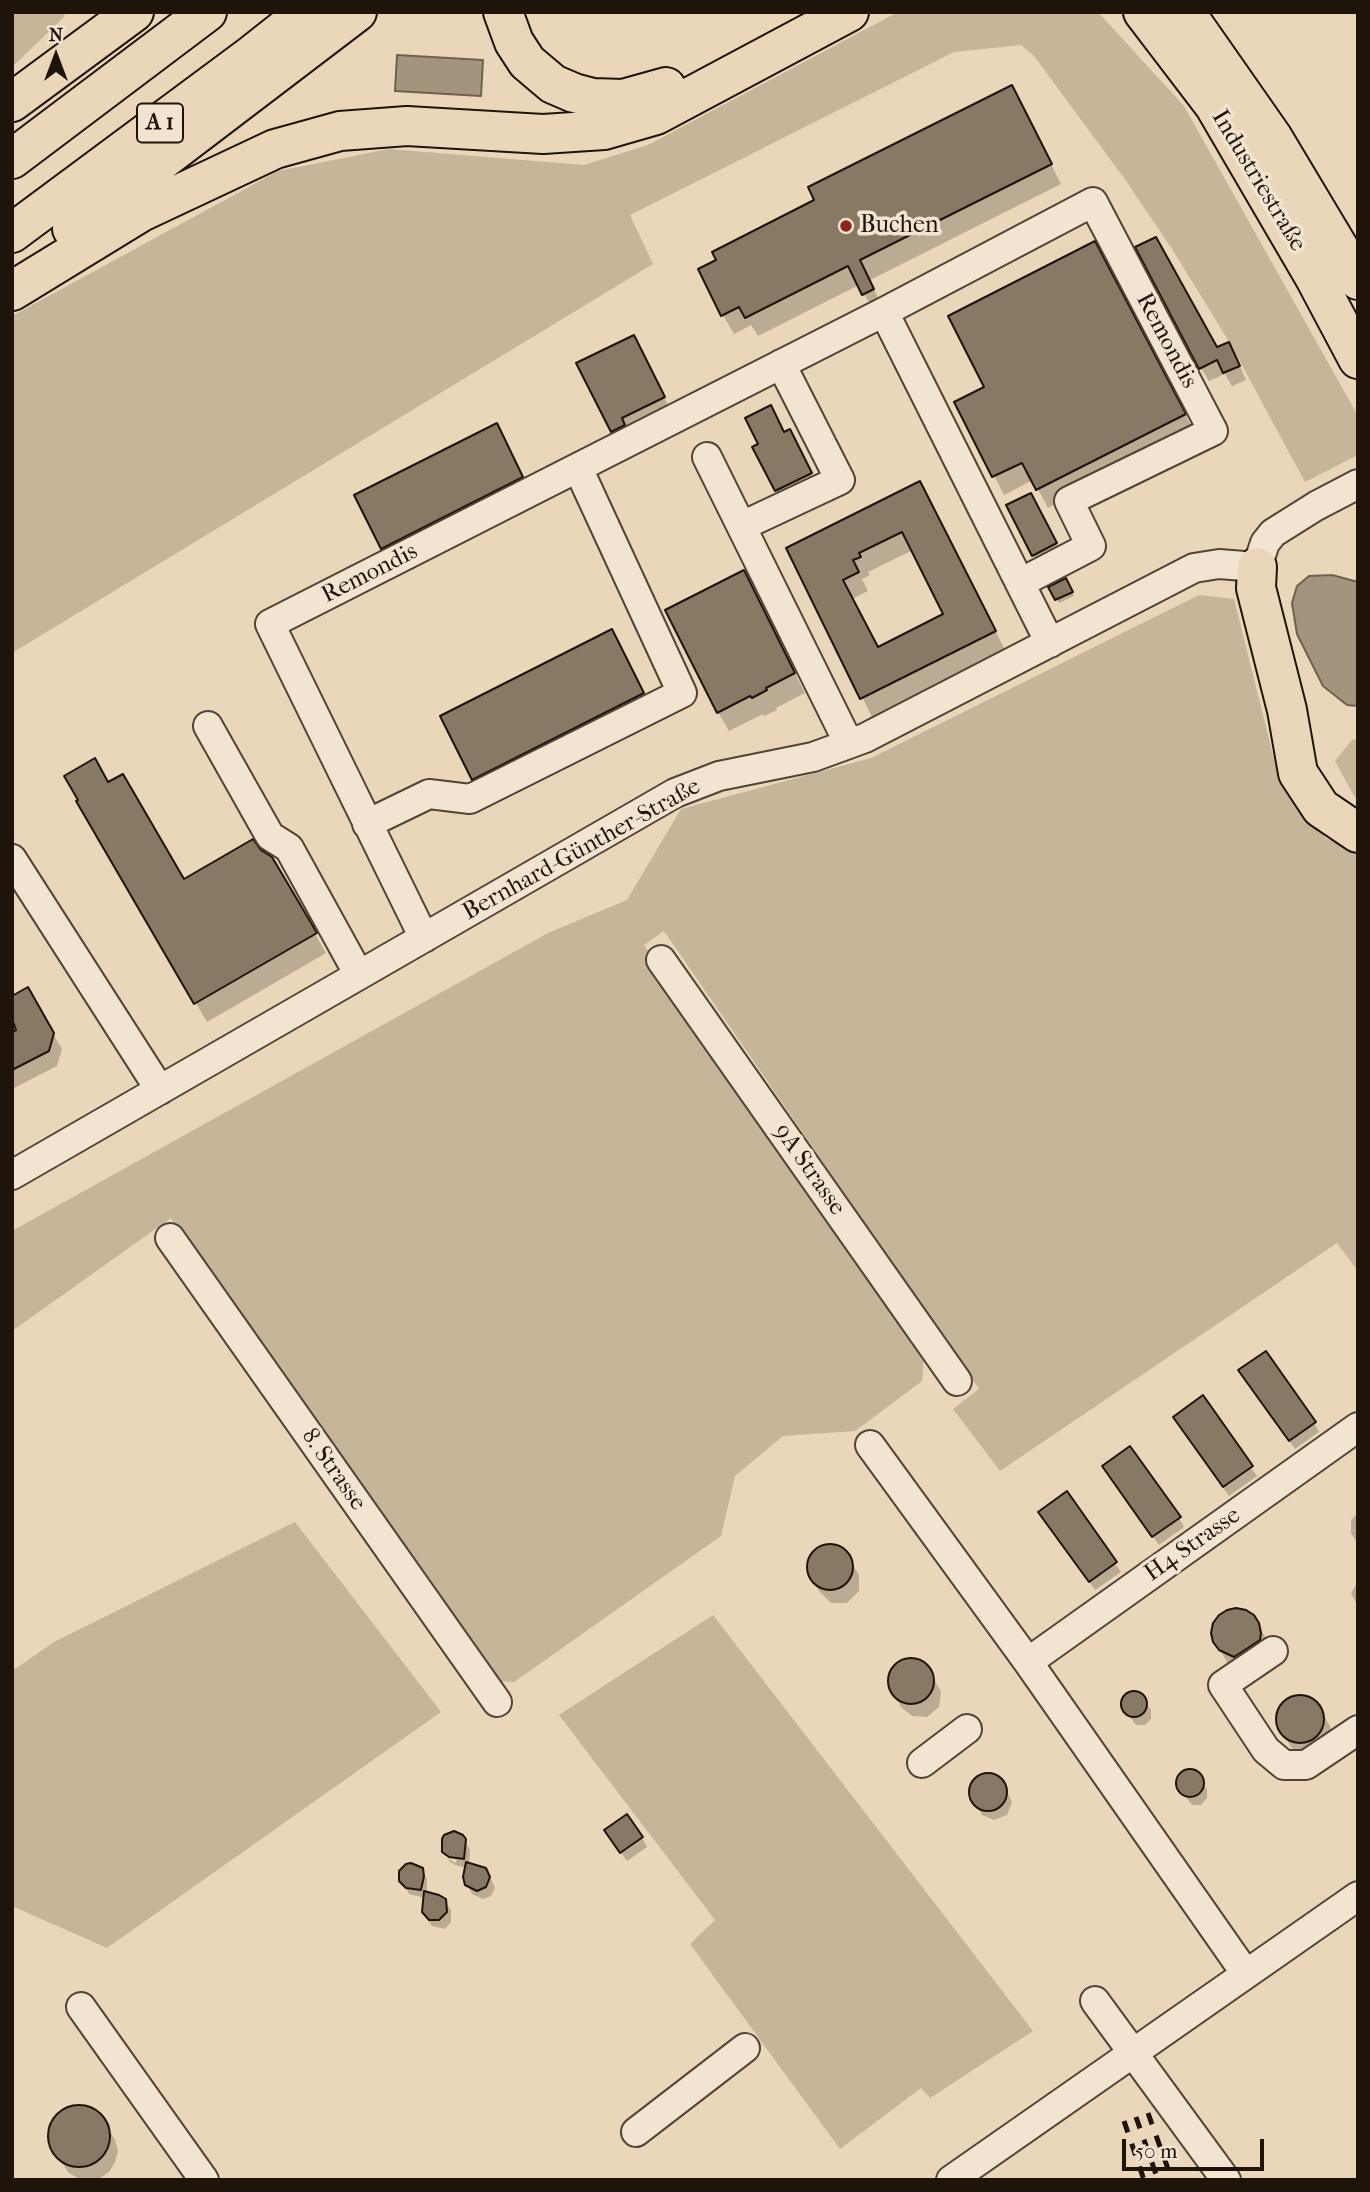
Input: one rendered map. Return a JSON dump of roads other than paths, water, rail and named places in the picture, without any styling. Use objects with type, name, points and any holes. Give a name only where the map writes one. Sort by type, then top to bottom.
[{"type":"highway","points":[[12,91],[48,62],[85,12]]},
{"type":"highway","points":[[12,102],[134,12]]},
{"type":"highway","name":"A 1","points":[[12,159],[207,12]]},
{"type":"highway","name":"A 1","points":[[12,233],[306,12]]},
{"type":"highway","points":[[12,275],[357,12]]},
{"type":"highway","points":[[503,12],[513,42],[527,62],[540,74],[574,93],[593,99],[623,99],[658,91],[687,79],[804,12]]},
{"type":"highway","points":[[12,290],[141,212],[275,149],[341,131],[407,126],[543,134],[604,130],[656,115],[849,12]]},
{"type":"highway","points":[[1119,12],[1146,45],[1196,81]]},
{"type":"highway","name":"Industriestraße","points":[[1143,12],[1214,106],[1315,278],[1358,359]]},
{"type":"highway","name":"Industriestraße","points":[[1192,17],[1353,264]]},
{"type":"highway","points":[[1257,567],[1256,588],[1287,710],[1298,773],[1321,808],[1358,833]]},
{"type":"highway","points":[[1287,710],[1312,763],[1337,801],[1358,813]]},
{"type":"street","name":"Remondis","points":[[424,938],[270,624],[884,312],[1093,202],[1213,432],[1069,501],[1091,546],[1020,583]]},
{"type":"street","points":[[884,312],[1050,643]]},
{"type":"street","points":[[742,526],[841,480],[781,364]]},
{"type":"street","points":[[707,457],[849,744]]},
{"type":"street","points":[[368,824],[429,794],[470,799],[682,692],[578,468]]},
{"type":"street","points":[[1257,567],[1265,543],[1273,533],[1305,512],[1358,484]]},
{"type":"street","name":"Bernhard-Günther-Straße","points":[[12,1175],[675,793],[719,776],[813,758],[849,744],[1194,568],[1219,564],[1257,567]]},
{"type":"street","points":[[208,726],[270,836],[289,848],[359,975]]},
{"type":"street","points":[[12,859],[160,1090]]},
{"type":"street","name":"9A Strasse","points":[[661,960],[957,1381]]},
{"type":"street","name":"8. Strasse","points":[[170,1237],[496,1702]]},
{"type":"street","name":"H4 Strasse","points":[[1028,1662],[1358,1427]]},
{"type":"street","points":[[870,1445],[1028,1662],[1246,1973]]},
{"type":"street","points":[[1273,1651],[1223,1685],[1266,1750],[1284,1765],[1306,1765],[1358,1730]]},
{"type":"street","points":[[922,1763],[967,1729]]},
{"type":"street","points":[[951,2180],[1358,1896]]},
{"type":"street","points":[[1096,2001],[1226,2180]]},
{"type":"street","points":[[81,2007],[204,2180]]},
{"type":"street","points":[[636,2132],[745,2048]]},
{"type":"railway","points":[[1148,2113],[1172,2180]]},
{"type":"railway","points":[[1136,2117],[1158,2180]]},
{"type":"railway","points":[[1124,2121],[1144,2180]]},
{"type":"place","name":"Buchen","points":[[846,226]]}]
